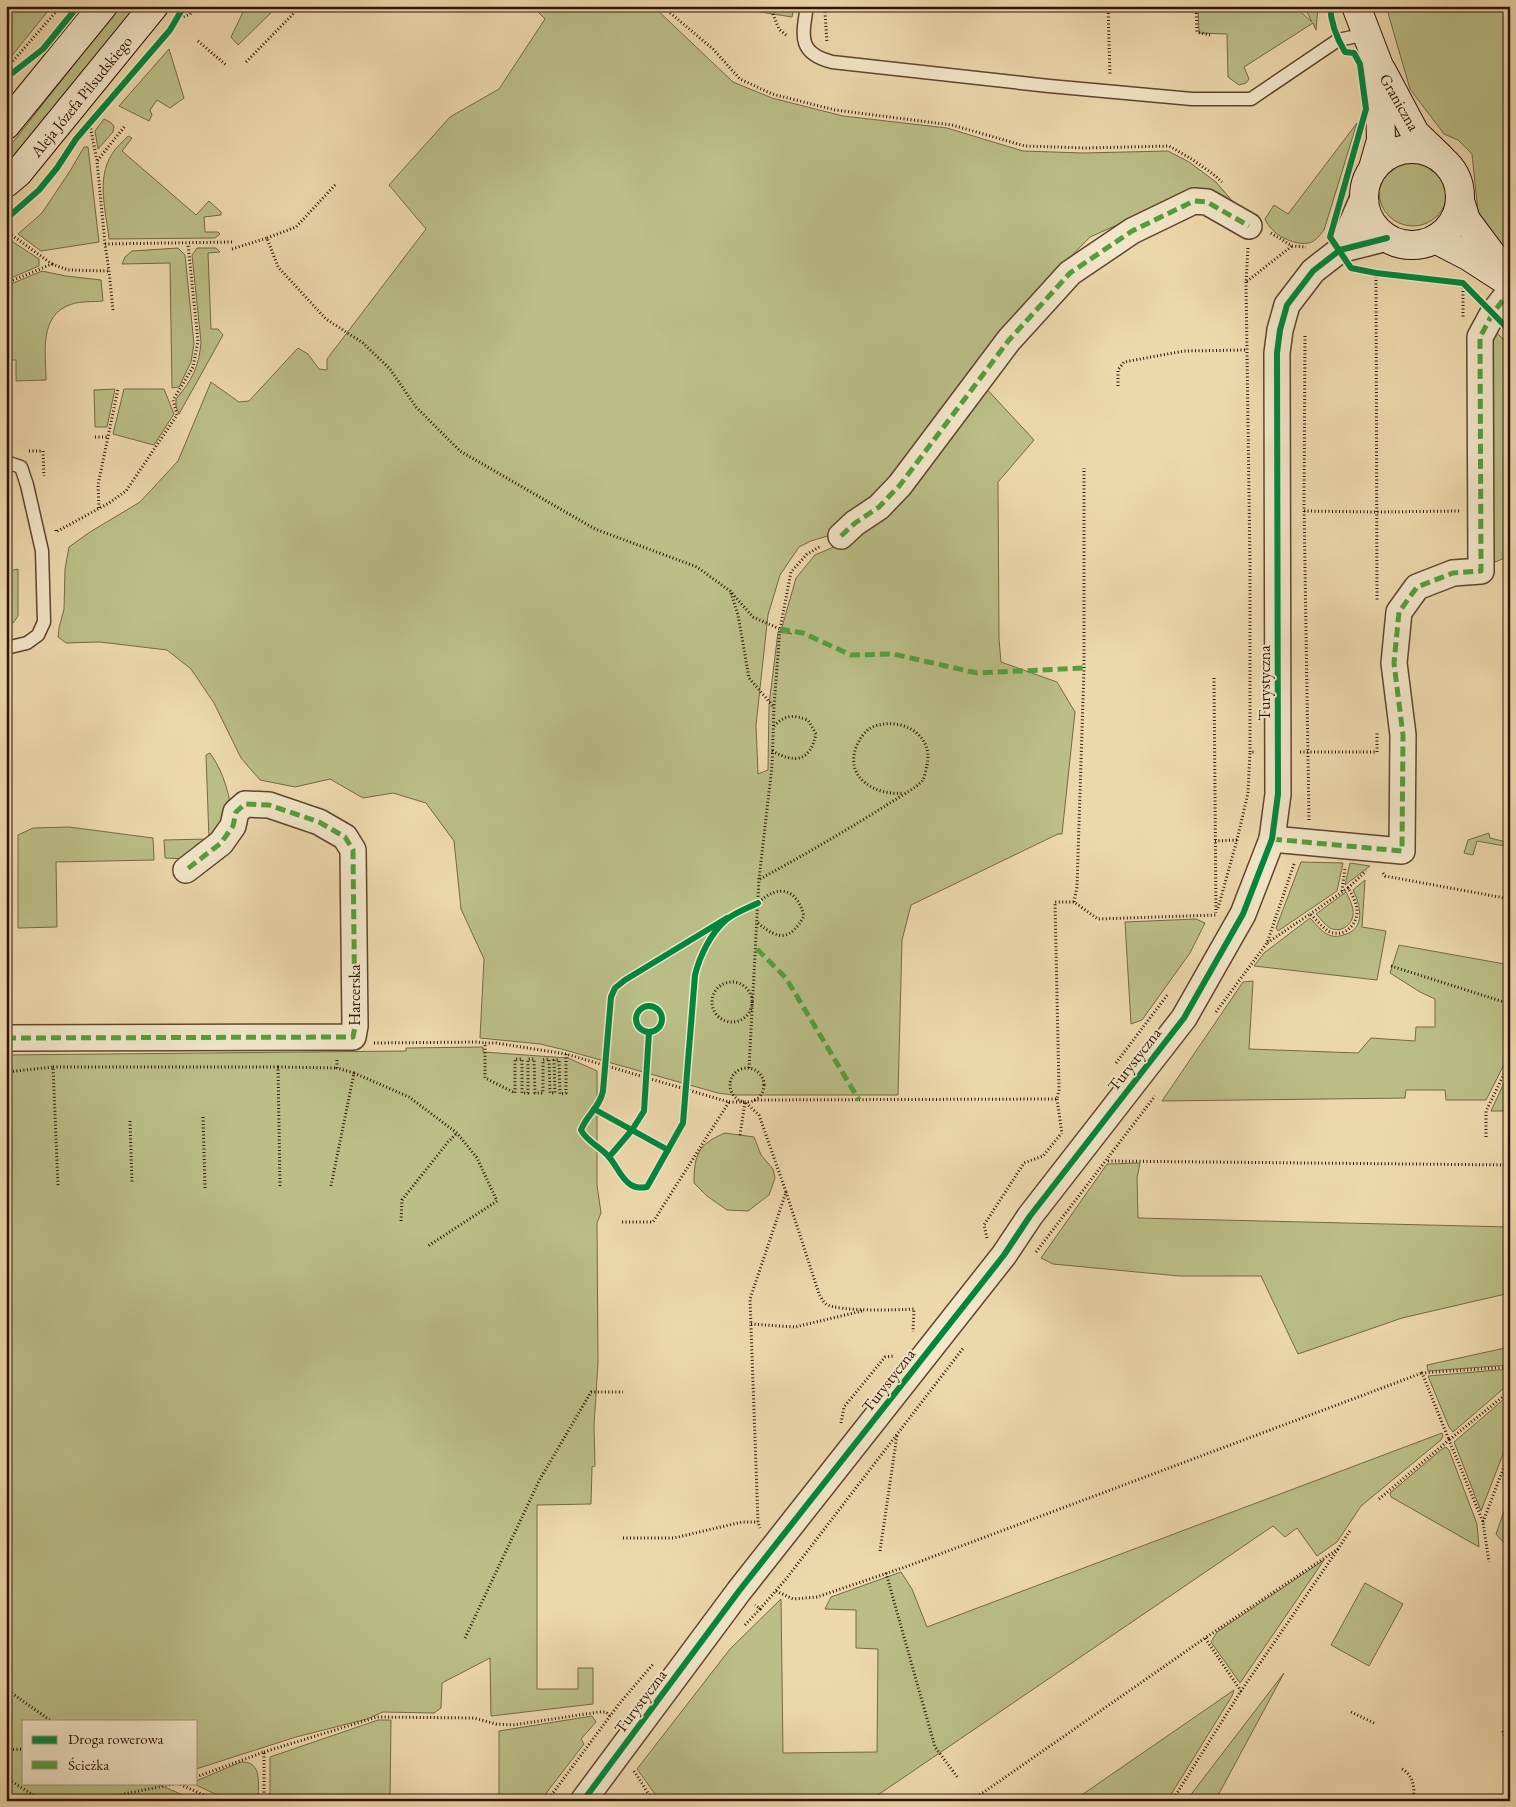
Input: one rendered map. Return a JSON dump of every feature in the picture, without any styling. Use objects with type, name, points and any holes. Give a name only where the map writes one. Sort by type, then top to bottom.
[{"type":"street","points":[[6,125],[103,6]]},
{"type":"street","name":"Graniczna","points":[[1356,6],[1379,66],[1416,133],[1443,160]]},
{"type":"street","name":"Aleja Józefa Piłsudskiego","points":[[6,183],[18,173],[166,13]]},
{"type":"street","name":"Graniczna","points":[[1373,168],[1381,140],[1379,66]]},
{"type":"street","points":[[1460,201],[1456,216],[1448,229],[1434,240],[1419,244],[1402,244],[1387,238],[1374,227],[1366,213],[1363,198],[1366,182],[1373,168],[1384,157],[1398,150],[1414,148],[1429,152],[1443,160],[1453,171],[1459,185],[1460,201],[1466,220],[1510,281]]},
{"type":"street","name":"Turystyczna","points":[[1340,250],[1363,198]]},
{"type":"street","points":[[841,536],[855,523],[879,507],[900,485],[1009,340],[1070,273],[1132,230],[1194,201],[1207,202],[1257,227]]},
{"type":"street","name":"Turystyczna","points":[[583,1801],[739,1591],[1004,1255],[1030,1216],[1184,1018],[1243,914],[1272,839],[1278,794],[1277,353],[1280,330],[1287,305],[1313,271],[1340,250],[1387,238]]},
{"type":"street","points":[[1434,240],[1468,256],[1510,281]]},
{"type":"street","points":[[1272,839],[1402,850],[1403,735],[1394,663],[1399,612],[1417,587],[1453,573],[1481,571],[1480,338],[1492,313],[1510,291]]},
{"type":"street","name":"Harcerska","points":[[6,1038],[345,1037],[355,1026],[353,850],[345,837],[319,822],[270,805],[245,804],[236,812],[233,826],[221,843],[186,870]]},
{"type":"lane","points":[[807,6],[804,40],[809,52],[818,58],[841,63],[1049,86],[1192,98],[1251,99],[1338,40],[1367,34]]},
{"type":"lane","points":[[6,462],[21,466],[27,485],[42,551],[44,622],[38,635],[27,643],[6,648]]},
{"type":"path","points":[[6,69],[61,6]]},
{"type":"path","points":[[166,13],[184,6]]},
{"type":"path","points":[[166,13],[190,14],[197,6]]},
{"type":"path","points":[[246,62],[304,6]]},
{"type":"path","points":[[662,6],[713,49],[740,80],[772,94],[835,110],[952,125],[1025,146],[1085,148],[1169,146],[1213,174],[1226,186]]},
{"type":"path","points":[[825,6],[827,44],[841,63]]},
{"type":"path","points":[[1108,6],[1110,91]]},
{"type":"path","points":[[1196,6],[1197,32],[1210,36]]},
{"type":"path","points":[[198,41],[226,66]]},
{"type":"path","points":[[89,122],[97,161],[113,310]]},
{"type":"path","points":[[97,161],[125,126]]},
{"type":"path","points":[[232,249],[296,227],[336,184]]},
{"type":"path","points":[[1212,923],[1216,915],[1237,840],[1248,793],[1250,752],[1250,566],[1246,282],[1257,227],[1292,246],[1306,247],[1312,245]]},
{"type":"path","points":[[6,231],[52,264],[68,270],[109,271]]},
{"type":"path","points":[[267,238],[278,267],[326,319],[363,343],[390,369],[416,407],[460,451],[596,529],[697,567],[730,591],[753,617],[780,630]]},
{"type":"path","points":[[105,244],[232,242]]},
{"type":"path","points":[[53,524],[56,532],[126,491],[177,415],[173,400],[193,367],[198,341],[188,244]]},
{"type":"path","points":[[1246,282],[1292,246]]},
{"type":"path","points":[[6,283],[52,264]]},
{"type":"path","points":[[1359,270],[1463,284],[1492,313]]},
{"type":"path","points":[[1376,273],[1377,602]]},
{"type":"path","points":[[1305,333],[1304,510],[1309,824],[1267,943],[1348,888],[1357,909],[1356,919],[1352,926],[1345,932],[1336,933],[1328,931],[1310,914]]},
{"type":"path","points":[[1118,386],[1118,370],[1124,362],[1184,351],[1247,350]]},
{"type":"path","points":[[99,508],[98,484],[118,389]]},
{"type":"path","points":[[95,437],[108,437]]},
{"type":"path","points":[[25,452],[43,451],[44,485]]},
{"type":"path","points":[[1074,902],[1077,887],[1084,668],[1084,468]]},
{"type":"path","points":[[1304,510],[1377,512],[1496,510],[1508,502],[1510,481]]},
{"type":"path","points":[[749,1068],[759,879],[772,751],[780,630],[791,572],[806,554],[816,547],[833,543],[841,536]]},
{"type":"path","points":[[730,591],[738,615],[749,678],[774,706]]},
{"type":"path","points":[[1214,678],[1216,915]]},
{"type":"path","points":[[772,751],[785,758],[802,757],[812,748],[816,734],[808,720],[795,716],[782,718],[773,727]]},
{"type":"path","points":[[759,879],[824,844],[904,793],[923,779],[928,760],[926,744],[918,732],[906,725],[875,726],[862,735],[855,750],[855,764],[858,776],[868,786],[882,792],[904,793]]},
{"type":"path","points":[[1250,752],[1377,752],[1377,732]]},
{"type":"path","points":[[1215,841],[1237,840]]},
{"type":"path","points":[[1380,869],[1385,876],[1510,899]]},
{"type":"path","points":[[750,907],[775,891],[785,891],[795,895],[801,905],[804,916],[797,929],[790,934],[778,935],[768,932],[758,922]]},
{"type":"path","points":[[1062,1134],[1056,1099],[1059,1090],[1055,902],[1074,902],[1098,918],[1216,915]]},
{"type":"path","points":[[1391,966],[1510,1004]]},
{"type":"path","points":[[732,982],[739,983],[748,990],[752,1002],[748,1015],[736,1022],[723,1020],[714,1010],[713,1003],[716,990],[732,982]]},
{"type":"path","points":[[1112,1069],[1169,993]]},
{"type":"path","points":[[337,1068],[345,1037],[366,1043],[478,1042],[566,1054],[728,1102],[754,1100],[1056,1099]]},
{"type":"path","points":[[485,1043],[485,1078],[513,1093],[516,1093],[515,1059],[522,1059],[522,1093],[528,1093],[528,1059],[534,1059],[535,1093],[543,1093],[543,1060],[549,1060],[550,1093],[555,1093],[554,1060],[559,1060],[560,1094],[566,1093],[566,1054]]},
{"type":"path","points":[[605,1075],[606,1058]]},
{"type":"path","points":[[1486,1137],[1486,1110],[1510,1062]]},
{"type":"path","points":[[53,1067],[58,1186]]},
{"type":"path","points":[[6,1072],[53,1067],[337,1068],[354,1073],[409,1097],[457,1133],[477,1158],[497,1201],[428,1246]]},
{"type":"path","points":[[278,1068],[280,1186]]},
{"type":"path","points":[[754,1100],[761,1094],[764,1083],[759,1073],[749,1068],[744,1068],[735,1073],[730,1082],[732,1093],[759,1115],[786,1192],[818,1294],[826,1304],[836,1307],[865,1310],[914,1310]]},
{"type":"path","points":[[645,1086],[646,1069]]},
{"type":"path","points":[[331,1186],[354,1073]]},
{"type":"path","points":[[684,1098],[685,1080]]},
{"type":"path","points":[[622,1222],[653,1222],[728,1102]]},
{"type":"path","points":[[740,1135],[745,1102]]},
{"type":"path","points":[[203,1117],[205,1188]]},
{"type":"path","points":[[130,1121],[132,1183]]},
{"type":"path","points":[[1004,1255],[988,1244],[984,1225],[1024,1164],[1043,1156],[1067,1127]]},
{"type":"path","points":[[401,1221],[402,1200],[457,1133]]},
{"type":"path","points":[[1108,1160],[1510,1165]]},
{"type":"path","points":[[762,1531],[758,1522],[750,1299],[786,1192]]},
{"type":"path","points":[[750,1324],[795,1327],[865,1310]]},
{"type":"path","points":[[760,1609],[776,1591],[967,1343]]},
{"type":"path","points":[[776,1591],[792,1599],[818,1597],[908,1566],[1422,1373],[1510,1367]]},
{"type":"path","points":[[1422,1373],[1483,1522],[1489,1562]]},
{"type":"path","points":[[1379,1499],[1510,1391]]},
{"type":"path","points":[[465,1638],[540,1479],[591,1392],[622,1392]]},
{"type":"path","points":[[880,1551],[897,1434]]},
{"type":"path","points":[[1483,1522],[1510,1451]]},
{"type":"path","points":[[623,1538],[674,1538],[742,1522],[758,1522]]},
{"type":"path","points":[[1172,1801],[1241,1691],[1351,1529]]},
{"type":"path","points":[[972,1801],[1205,1638],[1338,1549]]},
{"type":"path","points":[[886,1573],[935,1748],[958,1778]]},
{"type":"path","points":[[1205,1638],[1241,1691]]},
{"type":"path","points":[[547,1801],[610,1716],[655,1661]]},
{"type":"path","points":[[6,1689],[50,1720]]},
{"type":"path","points":[[198,1775],[264,1752],[377,1717],[474,1718],[496,1724],[513,1724],[599,1712],[606,1712],[610,1716]]},
{"type":"path","points":[[1351,1712],[1374,1723]]},
{"type":"path","points":[[1503,1731],[1505,1739]]},
{"type":"path","points":[[6,1750],[22,1749]]},
{"type":"path","points":[[264,1752],[264,1801]]},
{"type":"path","points":[[1402,1769],[1408,1772],[1412,1781],[1413,1801]]},
{"type":"path","points":[[6,1778],[43,1801]]},
{"type":"path","points":[[90,1801],[173,1784]]},
{"type":"path","points":[[180,1784],[217,1801]]},
{"type":"green space","points":[[6,6],[52,6],[6,63]]},
{"type":"green space","points":[[120,6],[136,6],[6,166],[6,151]]},
{"type":"green space","points":[[246,6],[278,6],[238,45],[231,37]]},
{"type":"green space","points":[[532,6],[653,6],[733,82],[772,98],[843,116],[947,128],[1023,151],[1083,153],[1168,151],[1189,162],[1216,182],[1239,209],[1155,208],[1090,237],[1055,273],[892,487],[831,535],[799,547],[780,575],[768,615],[756,725],[758,774],[768,770],[769,705],[778,632],[792,634],[782,627],[796,578],[815,555],[852,539],[983,385],[1034,440],[998,482],[999,639],[1001,662],[1057,682],[1075,712],[1062,834],[1058,834],[911,905],[902,940],[898,1095],[733,1095],[718,1093],[540,1044],[480,1038],[484,959],[461,909],[454,841],[426,803],[393,793],[363,798],[330,779],[295,787],[260,780],[241,758],[214,703],[191,669],[167,650],[100,642],[66,643],[58,637],[64,609],[65,569],[69,547],[140,502],[178,461],[211,382],[239,402],[249,401],[298,348],[308,354],[319,369],[327,370],[327,359],[426,229],[389,185],[450,117],[499,89],[545,19]]},
{"type":"green space","points":[[722,6],[794,6],[792,17]]},
{"type":"green space","points":[[1198,6],[1294,6],[1312,22],[1304,6],[1318,6],[1316,30],[1313,23],[1244,67],[1249,79],[1246,83],[1239,85],[1228,77],[1227,34],[1199,33]]},
{"type":"green space","points":[[1386,6],[1510,6],[1510,255],[1479,221],[1472,154],[1458,140],[1444,134],[1410,89]]},
{"type":"green space","points":[[169,49],[184,98],[170,108],[157,100],[150,110],[152,115],[149,121],[119,106]]},
{"type":"green space","points":[[104,119],[114,126],[113,132],[98,149],[95,131]]},
{"type":"green space","points":[[1357,123],[1324,230],[1316,239],[1309,243],[1296,243],[1277,234],[1265,219],[1274,205],[1288,214]]},
{"type":"green space","points":[[128,136],[132,138],[122,151],[196,215],[209,201],[221,212],[221,215],[204,217],[205,232],[218,232],[220,234],[215,238],[109,239],[103,195],[104,174],[115,149]]},
{"type":"green space","points":[[84,147],[88,147],[99,242],[41,251],[18,234],[42,213]]},
{"type":"green space","points":[[1413,158],[1426,161],[1437,168],[1444,179],[1447,192],[1444,205],[1437,216],[1426,223],[1413,226],[1400,223],[1389,216],[1382,205],[1379,192],[1382,179],[1389,168],[1400,161]]},
{"type":"green space","points":[[10,240],[39,259],[39,266],[6,280],[6,243]]},
{"type":"green space","points":[[178,248],[185,255],[194,344],[191,362],[179,387],[172,388],[170,263],[122,264],[125,257],[132,251]]},
{"type":"green space","points":[[197,248],[216,248],[220,252],[208,253],[211,329],[218,329],[223,335],[179,414],[176,407],[176,399],[194,373],[201,342],[192,255]]},
{"type":"green space","points":[[42,271],[101,280],[103,301],[76,303],[61,309],[49,326],[46,336],[46,380],[16,381],[16,360],[6,360],[6,286]]},
{"type":"green space","points":[[1494,330],[1510,346],[1510,556],[1495,562],[1487,547],[1485,345]]},
{"type":"green space","points":[[115,389],[107,427],[95,427],[94,390]]},
{"type":"green space","points":[[124,389],[164,389],[174,414],[154,445],[113,434]]},
{"type":"green space","points":[[18,569],[18,616],[13,623],[6,626],[6,618],[9,617],[9,571]]},
{"type":"green space","points":[[210,753],[220,769],[226,786],[233,822],[187,859],[165,858],[164,840],[209,839],[206,755]]},
{"type":"green space","points":[[69,827],[153,838],[154,860],[56,862],[57,927],[18,928],[18,835],[33,828]]},
{"type":"green space","points":[[1489,833],[1490,838],[1510,843],[1510,847],[1477,841],[1473,855],[1464,853],[1468,840]]},
{"type":"green space","points":[[1301,862],[1343,863],[1337,891],[1278,931],[1276,928]]},
{"type":"green space","points":[[1350,863],[1370,866],[1345,885]]},
{"type":"green space","points":[[1365,880],[1362,927],[1386,931],[1377,980],[1254,966],[1264,953],[1310,918],[1331,936],[1339,936],[1350,932],[1355,928],[1360,917],[1358,903],[1353,890]]},
{"type":"green space","points":[[1346,892],[1353,908],[1352,919],[1347,926],[1339,930],[1330,928],[1316,914]]},
{"type":"green space","points":[[1196,919],[1205,923],[1190,953],[1142,1020],[1131,1024],[1125,922]]},
{"type":"green space","points":[[1399,945],[1510,965],[1510,1053],[1486,1100],[1446,1100],[1445,1090],[1406,1090],[1405,1098],[1162,1101],[1243,982],[1253,981],[1249,1049],[1358,1053],[1371,1038],[1415,1041],[1416,1027],[1435,1027],[1435,999],[1390,973]]},
{"type":"green space","points":[[483,1047],[483,1052],[568,1057],[597,1071],[597,1185],[601,1213],[597,1223],[598,1363],[594,1426],[595,1466],[592,1467],[591,1504],[537,1505],[537,1689],[578,1689],[578,1668],[593,1668],[593,1704],[491,1716],[490,1658],[442,1683],[441,1708],[434,1713],[383,1712],[367,1719],[296,1737],[198,1768],[198,1720],[22,1720],[22,1784],[157,1784],[197,1801],[6,1801],[6,1055],[406,1051],[406,1048]]},
{"type":"green space","points":[[1510,1070],[1510,1111],[1491,1111]]},
{"type":"green space","points":[[725,1133],[754,1137],[761,1155],[773,1169],[775,1178],[769,1195],[748,1211],[727,1210],[707,1196],[694,1183],[695,1165],[699,1152],[703,1146]]},
{"type":"green space","points":[[1140,1163],[1137,1178],[1138,1218],[1510,1227],[1510,1293],[1402,1318],[1298,1354],[1261,1276],[1179,1276],[1053,1264],[1041,1258],[1107,1164]]},
{"type":"green space","points":[[1510,1347],[1510,1365],[1428,1371],[1427,1365]]},
{"type":"green space","points":[[1510,1369],[1510,1383],[1453,1432],[1449,1427],[1428,1376]]},
{"type":"green space","points":[[1510,1394],[1510,1436],[1481,1511],[1454,1442]]},
{"type":"green space","points":[[1442,1433],[1441,1440],[1361,1506],[1337,1542],[1317,1556],[1297,1528],[1285,1537],[1273,1526],[869,1801],[660,1801],[637,1769],[730,1649],[781,1599],[783,1753],[877,1752],[878,1649],[856,1648],[856,1610],[825,1609],[831,1597],[901,1572],[912,1589],[927,1627]]},
{"type":"green space","points":[[1446,1447],[1449,1450],[1477,1524],[1479,1547],[1391,1497],[1390,1493]]},
{"type":"green space","points":[[1510,1494],[1510,1550],[1496,1534]]},
{"type":"green space","points":[[1324,1560],[1240,1683],[1211,1642],[1217,1632]]},
{"type":"green space","points":[[1365,1583],[1403,1604],[1369,1666],[1331,1645]]},
{"type":"green space","points":[[1284,1673],[1215,1801],[1186,1801]]},
{"type":"green space","points":[[1234,1690],[1167,1801],[1073,1801]]},
{"type":"green space","points":[[592,1716],[596,1722],[581,1739],[584,1744],[547,1792],[543,1801],[499,1801],[499,1731]]},
{"type":"green space","points":[[378,1720],[391,1720],[390,1801],[270,1801],[270,1757]]},
{"type":"green space","points":[[241,1762],[248,1763],[253,1765],[258,1775],[258,1801],[230,1801],[194,1784],[198,1784],[198,1780]]},
{"type":"marked path","points":[[841,536],[855,523],[879,507],[900,485],[1009,340],[1070,273],[1132,231],[1194,201],[1207,202],[1249,226]]},
{"type":"marked path","points":[[1272,839],[1402,851],[1403,735],[1394,663],[1399,612],[1417,587],[1453,573],[1481,571],[1480,337],[1493,313],[1510,291]]},
{"type":"marked path","points":[[780,629],[803,633],[851,655],[893,654],[977,673],[1084,668]]},
{"type":"marked path","points":[[6,1038],[353,1037],[355,1026],[353,850],[345,837],[319,822],[269,805],[245,804],[236,812],[233,826],[221,843],[186,870]]},
{"type":"marked path","points":[[757,949],[786,978],[859,1100]]},
{"type":"cycle path","points":[[6,78],[43,49],[78,6]]},
{"type":"cycle path","points":[[6,219],[39,190],[57,168],[76,139],[170,30],[184,6]]},
{"type":"cycle path","points":[[1330,6],[1333,25],[1345,52],[1354,53],[1360,64],[1366,109],[1330,237],[1351,268],[1376,273],[1463,283],[1510,331]]},
{"type":"cycle path","points":[[583,1801],[739,1591],[1004,1255],[1030,1216],[1184,1018],[1243,914],[1272,839],[1278,794],[1277,353],[1280,330],[1287,305],[1313,271],[1340,250],[1387,238]]},
{"type":"cycle path","points":[[727,918],[625,980],[615,988],[611,997],[603,1091],[599,1102],[581,1130],[587,1138],[609,1157],[624,1179],[635,1187],[647,1187],[683,1123],[695,975],[703,952],[716,931],[726,920],[737,912],[758,903]]},
{"type":"cycle path","points":[[649,1006],[658,1010],[662,1019],[658,1028],[649,1032],[640,1028],[636,1019],[640,1010],[649,1006]]},
{"type":"cycle path","points":[[609,1157],[632,1130],[644,1111],[649,1032]]},
{"type":"cycle path","points":[[594,1109],[668,1150]]}]
